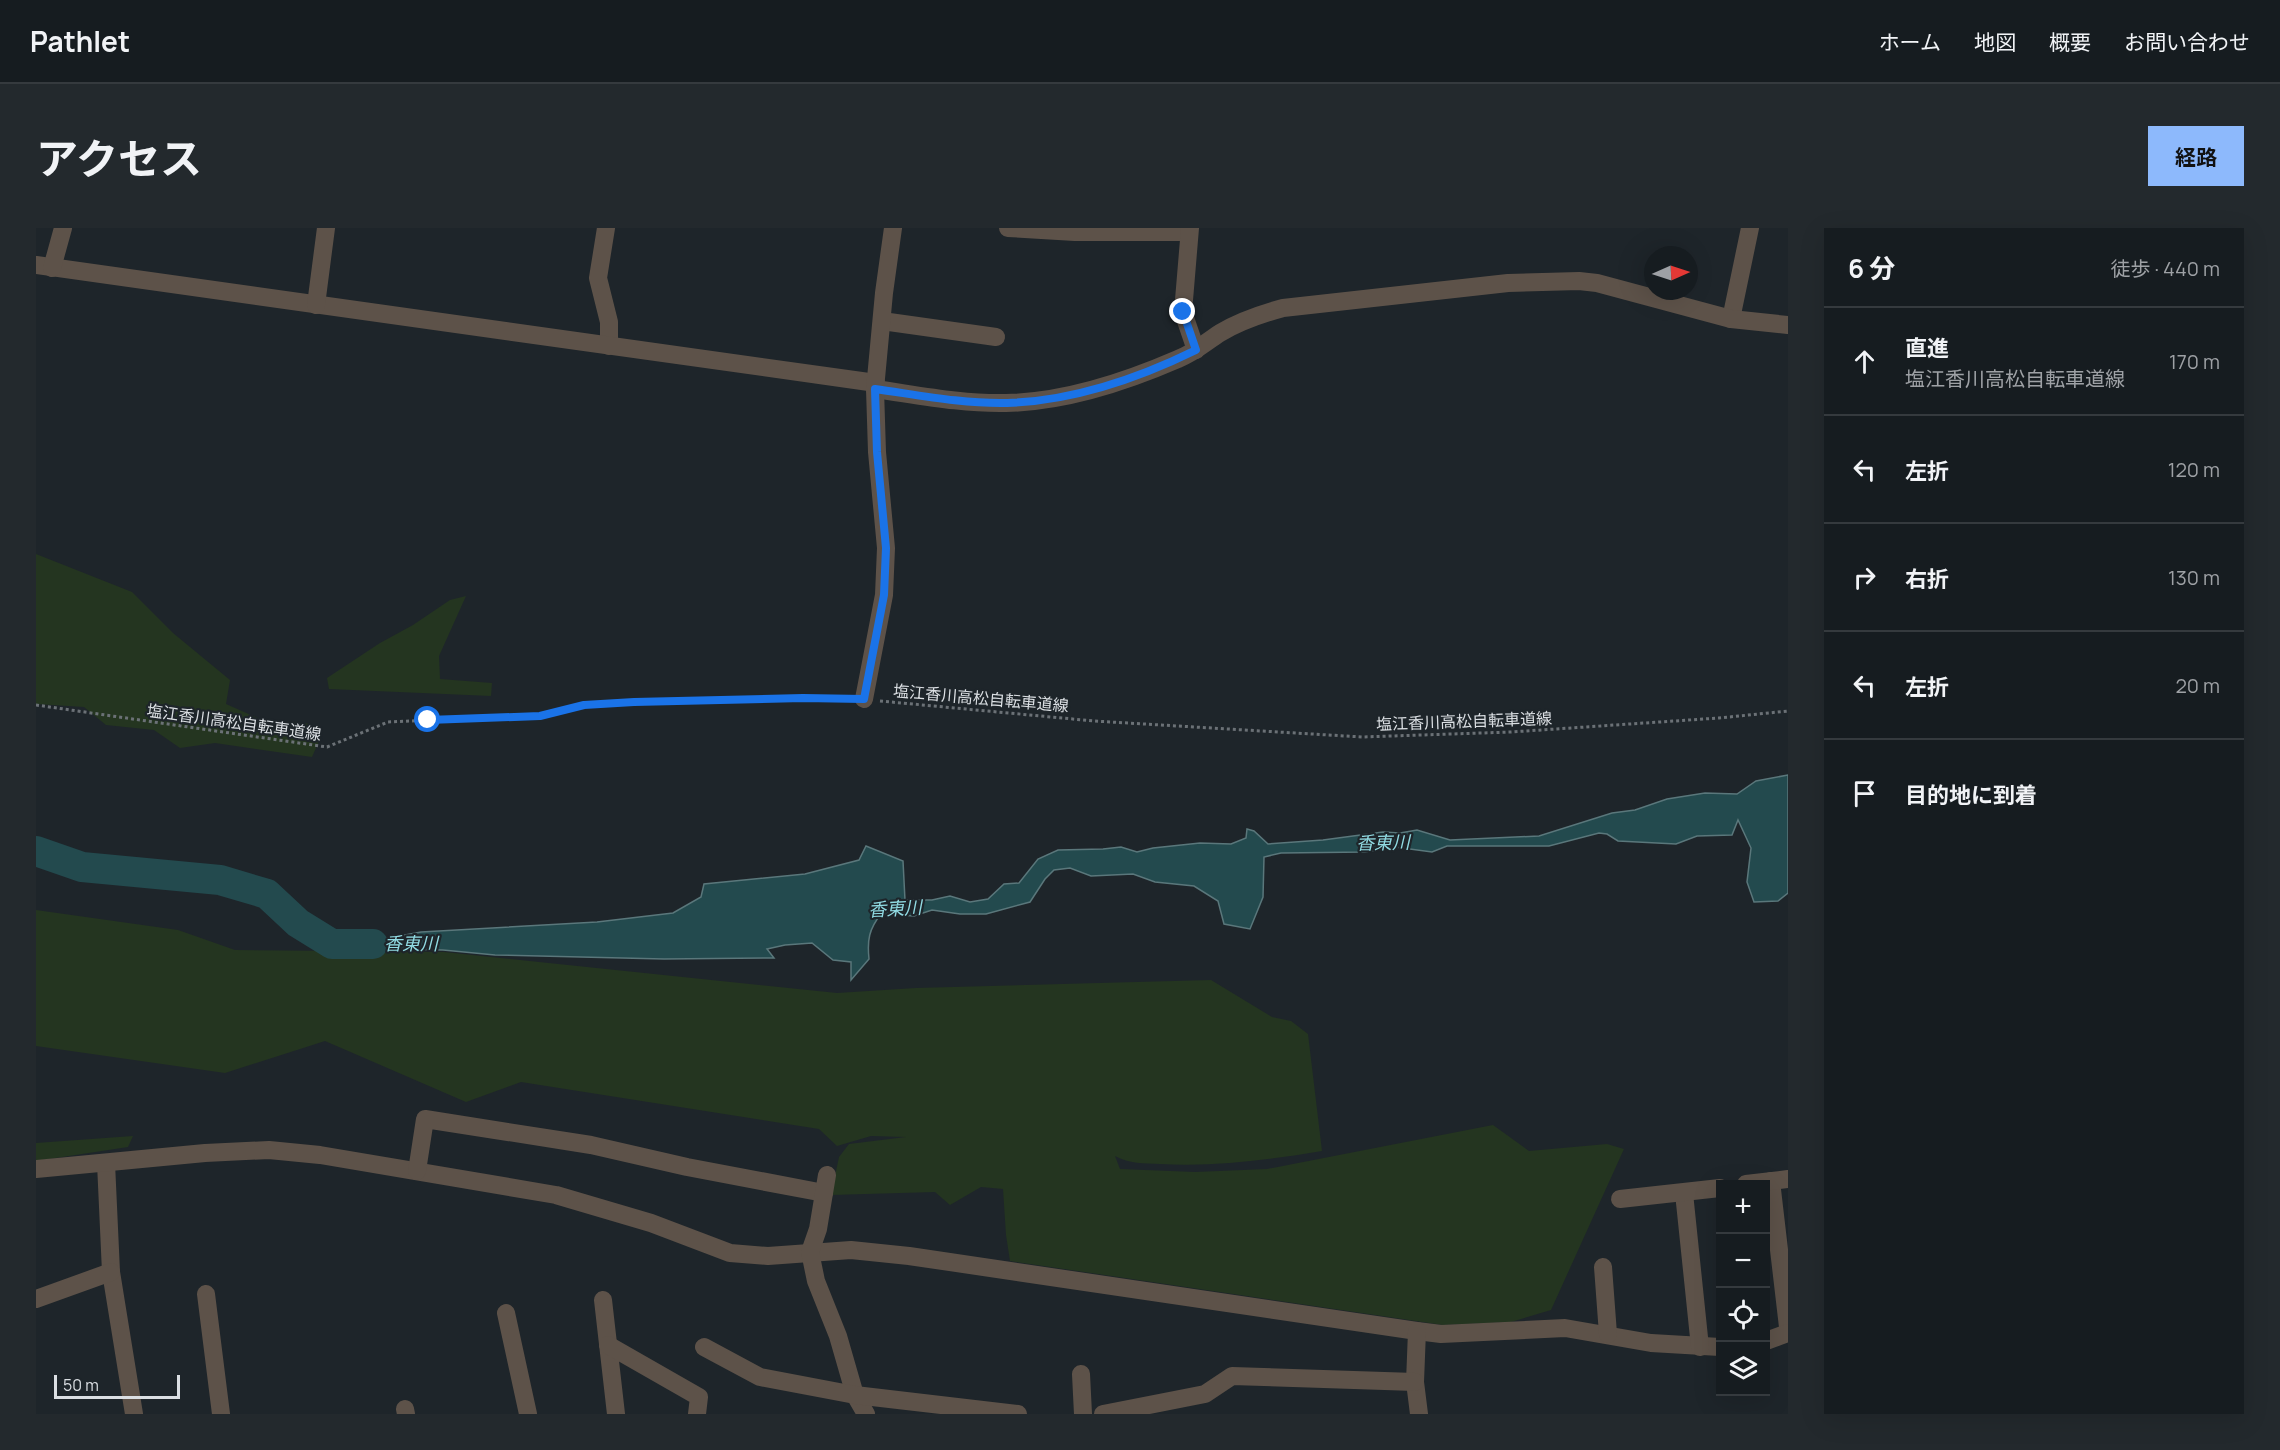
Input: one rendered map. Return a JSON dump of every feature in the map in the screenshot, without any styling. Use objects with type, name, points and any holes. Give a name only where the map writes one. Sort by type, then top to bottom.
[{"type":"street","points":[[63,228],[44,267],[609,346],[986,403],[1055,398],[1112,384],[1178,359],[1257,315],[1283,308],[1508,283],[1580,281],[1597,283],[1731,319],[1788,325]]},
{"type":"street","points":[[316,305],[326,228]]},
{"type":"street","points":[[606,228],[598,278],[609,322],[609,346]]},
{"type":"street","points":[[864,699],[884,595],[886,548],[877,452],[875,386],[893,228]]},
{"type":"street","points":[[1008,228],[1075,232],[1189,230],[1183,312],[1196,350]]},
{"type":"street","points":[[1731,319],[1750,228]]},
{"type":"street","points":[[882,321],[996,337]]},
{"type":"street","points":[[417,1171],[424,1119],[591,1144],[687,1167],[826,1184],[818,1229],[810,1252],[816,1281],[838,1336],[855,1395],[866,1414]]},
{"type":"street","points":[[36,1169],[269,1150],[320,1155],[556,1196],[651,1223],[730,1253],[768,1256],[851,1250],[909,1256],[1441,1334],[1565,1328],[1651,1343],[1716,1347]]},
{"type":"street","points":[[106,1163],[111,1272],[134,1414]]},
{"type":"street","points":[[1780,1180],[1788,1327]]},
{"type":"street","points":[[1620,1199],[1716,1189]]},
{"type":"street","points":[[1684,1193],[1700,1347]]},
{"type":"street","points":[[1603,1267],[1608,1334]]},
{"type":"street","points":[[36,1299],[111,1272]]},
{"type":"street","points":[[206,1294],[221,1414]]},
{"type":"street","points":[[603,1300],[616,1414]]},
{"type":"street","points":[[506,1313],[528,1414]]},
{"type":"street","points":[[1417,1331],[1415,1382],[1419,1414]]},
{"type":"street","points":[[1770,1340],[1788,1333]]},
{"type":"street","points":[[608,1345],[699,1397],[698,1414]]},
{"type":"street","points":[[704,1347],[760,1377],[855,1395],[1018,1414]]},
{"type":"street","points":[[1081,1374],[1083,1414]]},
{"type":"street","points":[[1103,1414],[1205,1394],[1232,1376],[1415,1382]]},
{"type":"path","name":"塩江香川高松自転車道線","points":[[36,705],[327,747],[388,722],[540,716],[584,705],[624,702],[864,699],[1094,721],[1362,737],[1511,732],[1788,711]]},
{"type":"green space","points":[[36,554],[132,592],[173,633],[230,680],[226,704],[260,719],[312,724],[319,741],[312,757],[215,743],[180,748],[154,730],[106,725],[84,707],[36,704]]},
{"type":"green space","points":[[466,596],[439,656],[440,679],[492,683],[491,696],[329,689],[327,678],[450,600]]},
{"type":"green space","points":[[36,910],[178,930],[235,950],[444,952],[837,993],[916,988],[1211,980],[1272,1017],[1291,1021],[1308,1034],[1322,1151],[1262,1160],[1181,1165],[1137,1163],[1115,1156],[1120,1169],[1195,1172],[1267,1169],[1493,1125],[1529,1151],[1607,1144],[1624,1149],[1551,1310],[1511,1322],[1443,1325],[1010,1261],[1003,1189],[981,1187],[950,1205],[935,1192],[831,1195],[839,1157],[849,1144],[906,1137],[871,1136],[837,1146],[819,1129],[521,1082],[466,1102],[325,1041],[225,1073],[36,1046]]},
{"type":"green space","points":[[133,1136],[128,1147],[36,1161],[36,1143]]},
{"type":"water","points":[[1788,775],[1788,893],[1778,901],[1754,902],[1747,882],[1751,848],[1738,820],[1732,835],[1697,836],[1676,844],[1618,841],[1607,834],[1599,833],[1549,846],[1447,846],[1432,852],[1395,847],[1365,852],[1281,853],[1264,857],[1263,897],[1250,929],[1224,924],[1218,901],[1194,886],[1155,882],[1133,874],[1091,876],[1070,868],[1054,870],[1030,902],[986,914],[960,914],[932,910],[914,916],[881,914],[870,935],[869,959],[851,980],[851,962],[833,960],[812,943],[767,949],[774,958],[664,959],[495,955],[443,950],[358,948],[332,944],[421,932],[597,922],[673,913],[701,897],[704,884],[805,874],[859,860],[866,846],[903,861],[905,900],[932,900],[950,896],[970,902],[988,899],[1004,884],[1019,883],[1038,859],[1058,850],[1121,847],[1137,852],[1200,843],[1231,844],[1246,838],[1247,829],[1254,831],[1268,844],[1417,830],[1450,840],[1539,836],[1612,813],[1635,810],[1667,799],[1705,793],[1737,794],[1756,781]]},
{"type":"waterway","name":"香東川","points":[[36,851],[82,867],[220,880],[267,894],[298,923],[332,944],[373,944]]},
{"type":"route","points":[[428,720],[540,716],[584,705],[634,702],[864,699],[884,595],[886,548],[877,452],[875,389],[986,403],[1009,403],[1055,398],[1112,384],[1196,350],[1183,312]]}]
